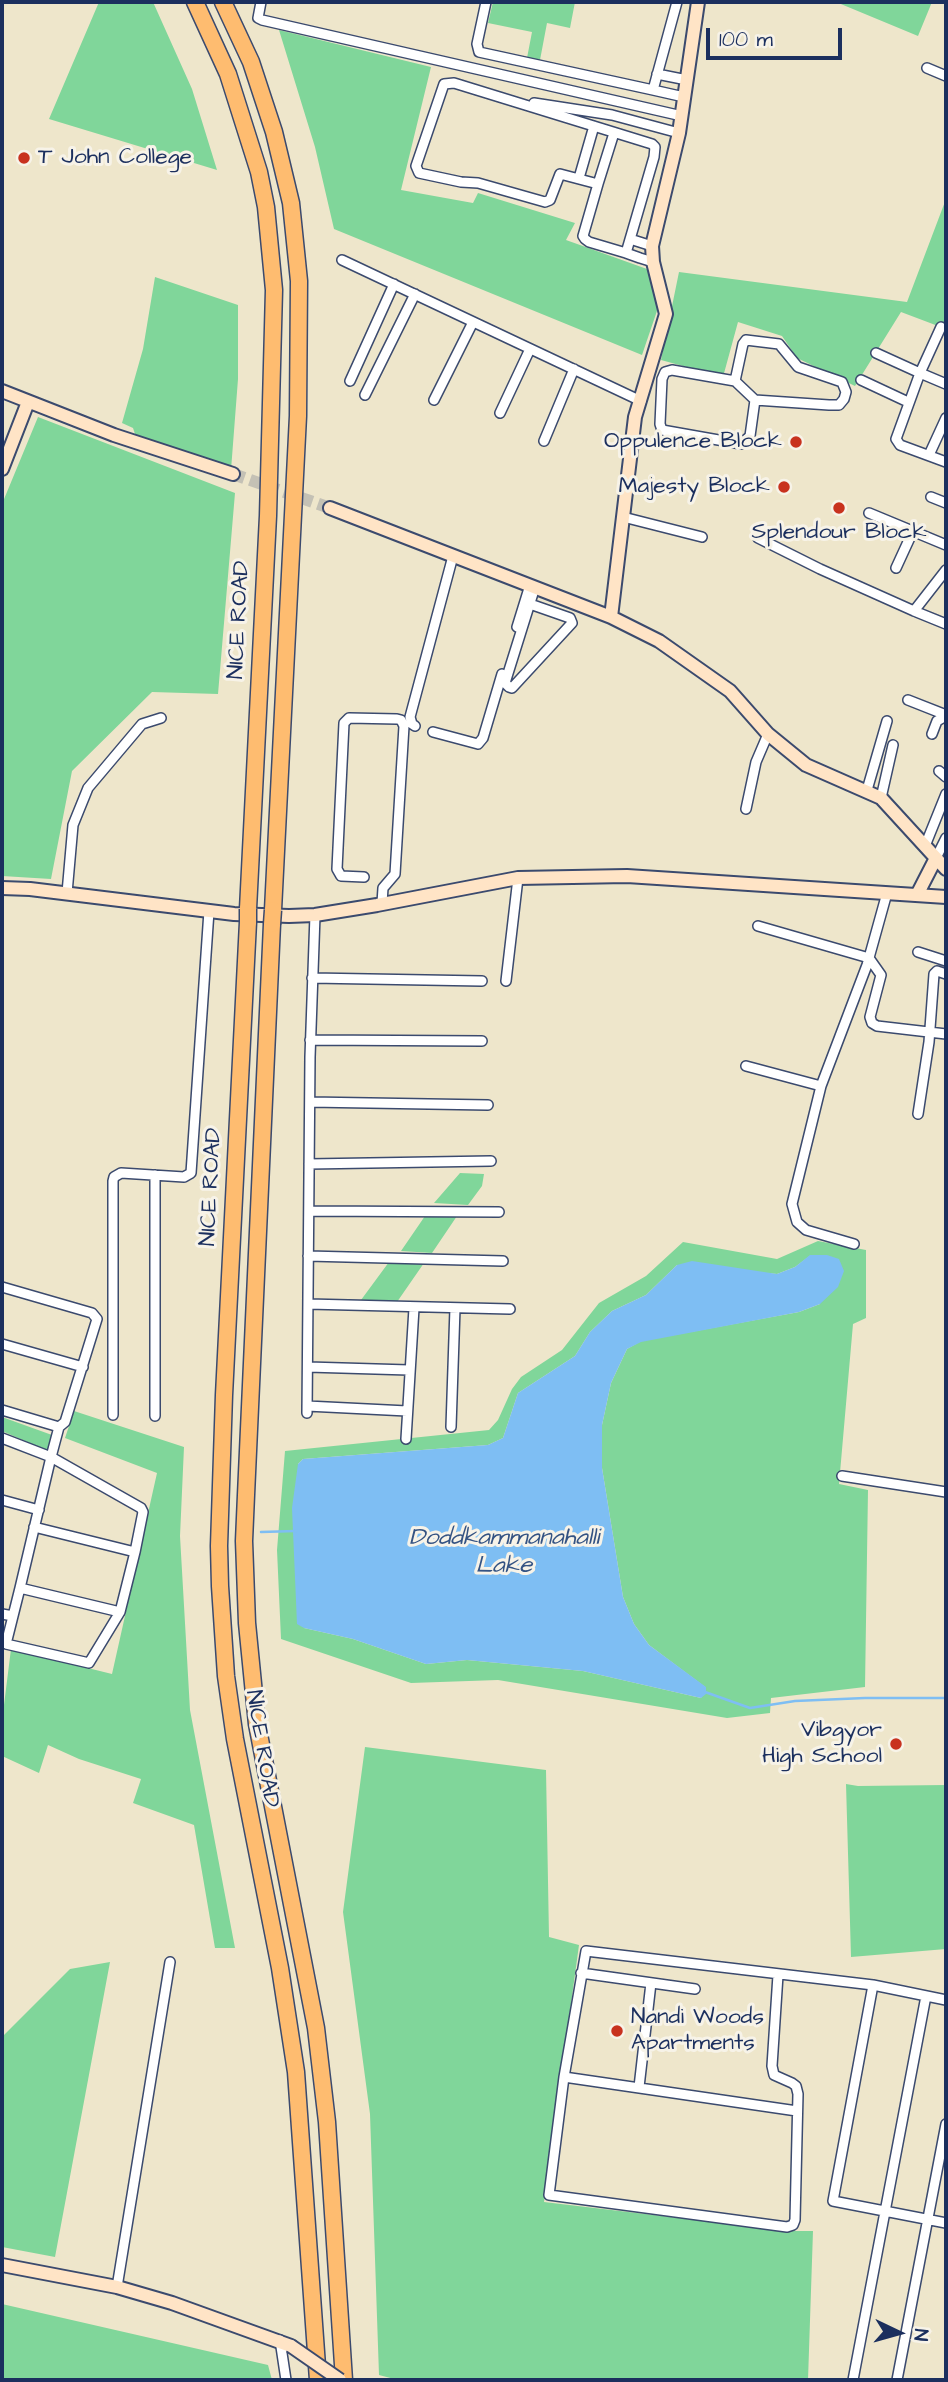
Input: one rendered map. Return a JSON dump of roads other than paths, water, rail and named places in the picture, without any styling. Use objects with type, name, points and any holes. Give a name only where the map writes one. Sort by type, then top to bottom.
[{"type":"highway","name":"NICE ROAD","points":[[195,2],[228,74],[259,172],[268,220],[274,290],[268,516],[219,1546],[226,1676],[248,1812],[280,1968],[296,2072],[318,2380]]},
{"type":"highway","name":"NICE ROAD","points":[[223,2],[251,62],[274,132],[291,203],[299,281],[298,416],[244,1541],[252,1687],[272,1807],[311,1995],[327,2122],[342,2380]]},
{"type":"street","points":[[261,2],[258,18],[262,20],[682,116]]},
{"type":"street","points":[[486,2],[477,44],[479,52],[684,97]]},
{"type":"street","points":[[653,90],[677,2]]},
{"type":"street","points":[[698,2],[679,133],[652,246],[653,262],[666,314],[657,373],[660,424],[662,430],[741,444],[750,436],[755,400]]},
{"type":"street","points":[[927,68],[946,76]]},
{"type":"street","points":[[657,74],[687,80]]},
{"type":"street","points":[[598,184],[561,174],[550,200],[545,202],[478,183],[461,183],[419,173],[416,166],[444,84],[454,83],[652,144],[655,153],[626,254]]},
{"type":"street","points":[[502,98],[612,115],[679,133]]},
{"type":"street","points":[[579,178],[594,126]]},
{"type":"street","points":[[614,133],[583,236],[589,242],[653,262]]},
{"type":"street","points":[[630,239],[652,246]]},
{"type":"street","points":[[342,260],[640,401]]},
{"type":"street","points":[[350,381],[394,284]]},
{"type":"street","points":[[365,395],[415,294]]},
{"type":"street","points":[[434,400],[473,322]]},
{"type":"street","points":[[942,327],[908,402],[896,441],[900,445],[946,462]]},
{"type":"street","points":[[611,617],[633,435],[640,401],[657,373],[672,370],[735,382],[755,400],[839,405],[846,392],[842,382],[798,366],[779,344],[746,340],[735,382]]},
{"type":"street","points":[[500,413],[530,349]]},
{"type":"street","points":[[876,353],[946,384]]},
{"type":"street","points":[[544,441],[574,369]]},
{"type":"street","points":[[861,380],[908,402]]},
{"type":"street","points":[[2,391],[114,435],[233,474]]},
{"type":"street","points":[[2,468],[28,402]]},
{"type":"street","points":[[929,455],[946,418]]},
{"type":"street","points":[[931,497],[946,503]]},
{"type":"street","points":[[330,508],[611,617],[659,641],[730,691],[768,734],[806,765],[881,798],[946,869]]},
{"type":"street","points":[[869,513],[946,545]]},
{"type":"street","points":[[623,517],[702,537]]},
{"type":"street","points":[[896,568],[913,531]]},
{"type":"street","points":[[758,538],[833,575],[946,624]]},
{"type":"street","points":[[415,726],[410,718],[453,556]]},
{"type":"street","points":[[914,611],[946,570]]},
{"type":"street","points":[[530,604],[570,618],[572,623],[512,688],[505,682],[530,604],[533,586]]},
{"type":"street","points":[[433,732],[474,745],[481,742],[533,586]]},
{"type":"street","points":[[908,700],[946,716]]},
{"type":"street","points":[[932,734],[937,721],[946,716]]},
{"type":"street","points":[[67,894],[73,825],[88,788],[142,724],[161,718]]},
{"type":"street","points":[[364,877],[341,876],[337,869],[344,723],[349,718],[397,719],[401,720],[404,726],[395,874],[383,888],[382,903]]},
{"type":"street","points":[[867,790],[887,722]]},
{"type":"street","points":[[746,809],[756,762],[768,734]]},
{"type":"street","points":[[881,798],[893,745]]},
{"type":"street","points":[[925,846],[946,794]]},
{"type":"street","points":[[917,895],[946,838]]},
{"type":"street","points":[[2,888],[209,911],[289,916],[315,915],[518,878],[627,876],[946,897]]},
{"type":"street","points":[[506,981],[518,878]]},
{"type":"street","points":[[854,1244],[806,1230],[797,1222],[792,1204],[821,1086],[869,958],[887,894]]},
{"type":"street","points":[[113,1415],[113,1181],[114,1177],[121,1173],[184,1177],[191,1173],[209,911]]},
{"type":"street","points":[[315,915],[310,1040],[307,1409],[407,1411]]},
{"type":"street","points":[[758,926],[869,958],[881,975],[870,1017],[872,1023],[946,1034]]},
{"type":"street","points":[[918,952],[946,961]]},
{"type":"street","points":[[918,1114],[930,1032],[933,974],[937,971],[946,974]]},
{"type":"street","points":[[312,978],[482,981]]},
{"type":"street","points":[[310,1040],[482,1041]]},
{"type":"street","points":[[746,1066],[821,1086]]},
{"type":"street","points":[[310,1102],[488,1105]]},
{"type":"street","points":[[309,1164],[491,1161]]},
{"type":"street","points":[[155,1416],[156,1175]]},
{"type":"street","points":[[309,1211],[499,1212]]},
{"type":"street","points":[[308,1256],[503,1261]]},
{"type":"street","points":[[2,1287],[96,1315],[97,1322],[65,1422],[59,1427],[51,1457],[38,1510],[6,1644],[85,1664],[92,1661],[120,1612],[143,1512],[139,1505],[51,1457],[2,1438]]},
{"type":"street","points":[[308,1304],[510,1310]]},
{"type":"street","points":[[405,1439],[414,1308]]},
{"type":"street","points":[[451,1427],[454,1308]]},
{"type":"street","points":[[2,1344],[83,1367]]},
{"type":"street","points":[[308,1367],[410,1370]]},
{"type":"street","points":[[2,1410],[59,1427]]},
{"type":"street","points":[[842,1476],[946,1492]]},
{"type":"street","points":[[2,1500],[38,1510]]},
{"type":"street","points":[[34,1527],[135,1552]]},
{"type":"street","points":[[20,1588],[120,1612]]},
{"type":"street","points":[[2,1614],[13,1616]]},
{"type":"street","points":[[778,1975],[772,2066],[774,2075],[796,2086],[793,2225],[787,2227],[551,2196],[549,2193],[564,2077],[584,1952],[873,1985],[946,2000]]},
{"type":"street","points":[[117,2287],[170,1962]]},
{"type":"street","points":[[582,1973],[695,1989]]},
{"type":"street","points":[[639,2087],[651,1983]]},
{"type":"street","points":[[873,1985],[833,2201],[946,2223]]},
{"type":"street","points":[[853,2380],[926,1996]]},
{"type":"street","points":[[564,2077],[797,2110]]},
{"type":"street","points":[[897,2380],[946,2124]]},
{"type":"street","points":[[2,2265],[117,2287],[286,2343],[342,2380]]},
{"type":"street","points":[[286,2343],[286,2380]]},
{"type":"water","name":"Doddkammanahalli Lake","points":[[810,1255],[827,1255],[839,1259],[844,1271],[838,1287],[820,1304],[799,1312],[641,1342],[627,1349],[611,1383],[602,1425],[602,1468],[623,1597],[634,1624],[649,1645],[706,1687],[706,1694],[701,1698],[583,1671],[467,1660],[426,1664],[353,1639],[297,1624],[292,1508],[298,1464],[303,1459],[488,1445],[503,1438],[518,1393],[575,1356],[590,1332],[612,1311],[646,1295],[677,1265],[692,1261],[777,1274],[795,1267]]},
{"type":"waterway","points":[[261,1532],[296,1531]]},
{"type":"waterway","points":[[705,1692],[750,1708],[795,1701],[946,1698]]},
{"type":"tunnel","points":[[233,474],[330,508]]},
{"type":"place","name":"T John College","points":[[24,158]]},
{"type":"place","name":"Oppulence Block","points":[[796,442]]},
{"type":"place","name":"Majesty Block","points":[[784,487]]},
{"type":"place","name":"Splendour Block","points":[[839,508]]},
{"type":"place","name":"Vibgyor High School","points":[[896,1744]]},
{"type":"place","name":"Nandi Woods Apartments","points":[[617,2031]]}]
